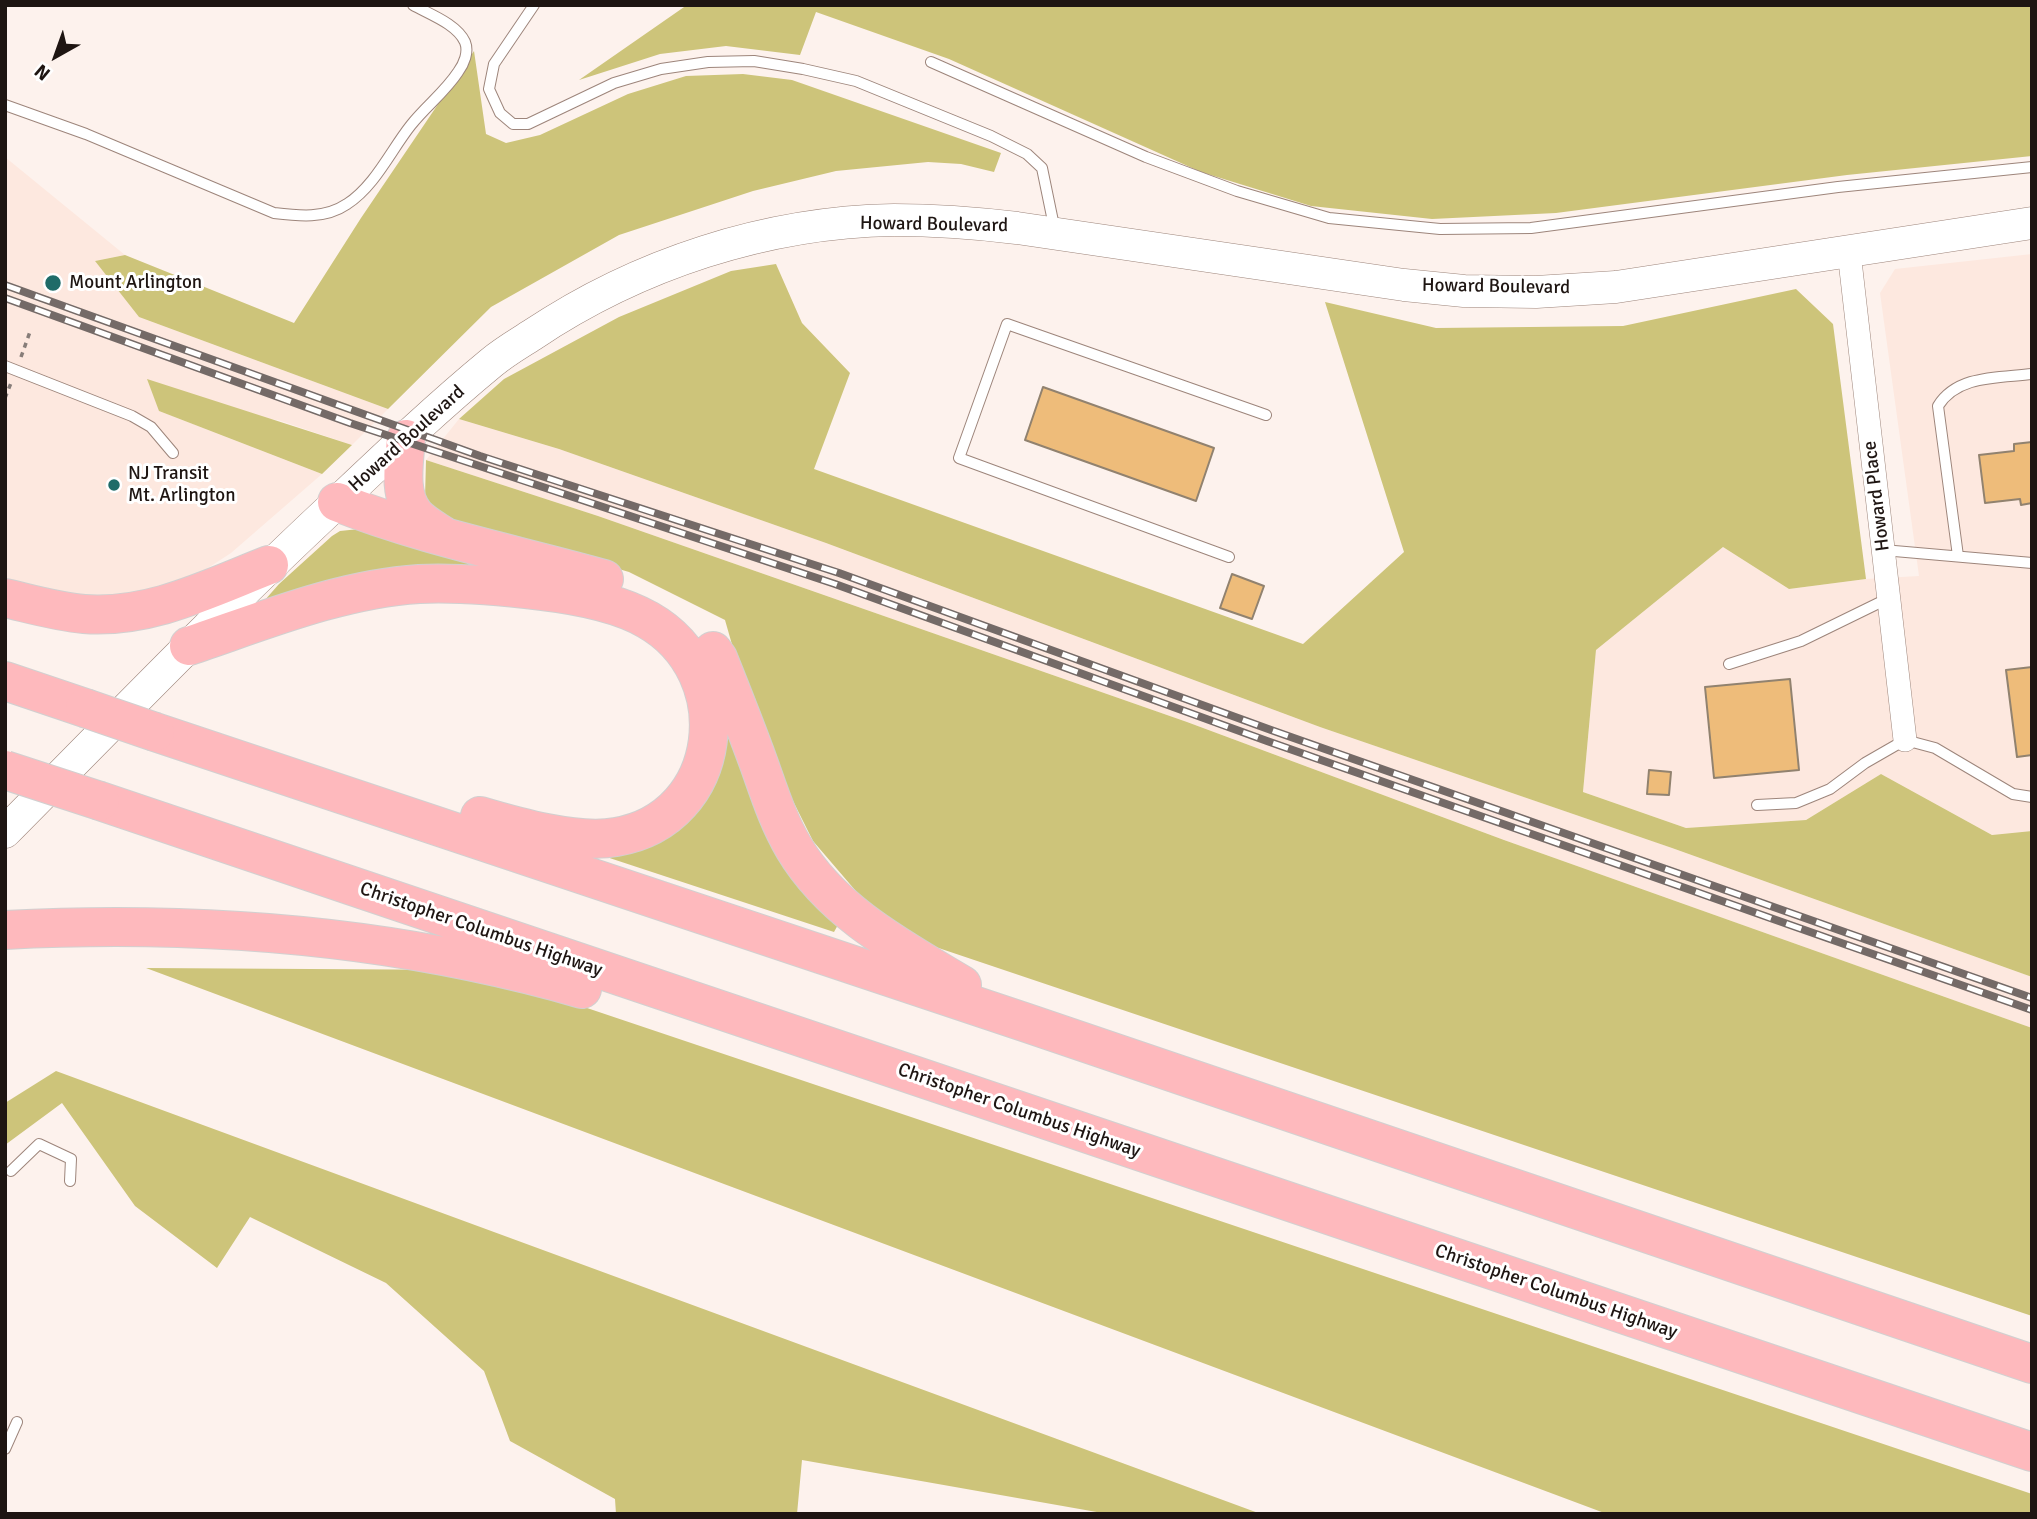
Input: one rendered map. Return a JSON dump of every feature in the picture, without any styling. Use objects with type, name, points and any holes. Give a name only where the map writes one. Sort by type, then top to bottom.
[{"type":"highway","points":[[406,439],[404,486],[409,507],[416,517],[443,537]]},
{"type":"highway","points":[[337,502],[375,517],[443,537],[621,583],[664,603],[684,617],[701,634],[718,659],[778,814],[794,848],[818,880],[850,912],[874,931],[1027,1023]]},
{"type":"highway","points":[[5,598],[65,612],[123,614],[159,607],[269,565]]},
{"type":"highway","points":[[189,646],[351,594],[417,584],[483,584],[565,594],[634,614],[676,641],[698,671],[708,710],[709,731],[705,754],[699,772],[684,797],[653,824],[615,837],[591,838],[540,831],[432,802],[389,810]]},
{"type":"highway","points":[[5,681],[1027,1023],[2032,1364]]},
{"type":"highway","name":"Christopher Columbus Highway","points":[[5,770],[2032,1452]]},
{"type":"highway","points":[[5,930],[99,926],[246,930],[407,950],[548,979],[612,998],[645,985]]},
{"type":"main road","name":"Howard Boulevard","points":[[5,832],[269,565],[493,361],[554,320],[599,295],[674,262],[770,234],[839,224],[893,220],[963,222],[1404,285],[1464,291],[1536,292],[1616,287],[2032,223]]},
{"type":"street","name":"Howard Place","points":[[1849,252],[1905,740]]},
{"type":"lane","points":[[5,105],[86,134],[274,213],[302,216],[325,214],[347,204],[365,188],[416,119],[450,84],[466,59],[466,44],[457,31],[413,5]]},
{"type":"lane","points":[[534,5],[494,64],[489,89],[500,113],[513,124],[528,124],[614,83],[661,69],[708,62],[754,61],[803,69],[856,81],[991,136],[1027,154],[1042,168],[1056,234]]},
{"type":"lane","points":[[931,62],[1146,158],[1237,191],[1329,218],[1440,229],[1531,228],[1838,187],[2032,167]]},
{"type":"lane","points":[[1230,557],[959,458],[1007,324],[1266,415]]},
{"type":"lane","points":[[5,366],[132,416],[151,427],[173,453]]},
{"type":"lane","points":[[1958,556],[1938,407],[1945,395],[1968,381],[2032,374]]},
{"type":"lane","points":[[1883,550],[2032,563]]},
{"type":"lane","points":[[1729,664],[1801,640],[1889,598]]},
{"type":"lane","points":[[1757,805],[1796,803],[1830,789],[1865,763],[1905,740],[1935,748],[2013,794],[2032,797]]},
{"type":"lane","points":[[11,1171],[38,1144],[71,1159],[70,1181]]},
{"type":"lane","points":[[5,1449],[17,1422]]},
{"type":"path","points":[[19,363],[32,329]]},
{"type":"shaded area","points":[[687,5],[2032,5],[2032,156],[1847,175],[1556,213],[1432,219],[1311,206],[1201,172],[949,59],[816,12],[800,55],[726,46],[660,54],[579,80]]},
{"type":"shaded area","points":[[474,51],[486,134],[506,143],[540,135],[628,94],[686,76],[743,74],[792,80],[1001,153],[994,172],[961,164],[928,162],[836,171],[753,191],[619,235],[491,307],[388,409],[139,317],[95,261],[125,255],[294,323]]},
{"type":"shaded area","points":[[5,157],[125,255],[95,261],[139,317],[388,409],[352,445],[278,420],[159,411],[322,474],[231,553],[194,577],[136,599],[75,598],[5,579]]},
{"type":"shaded area","points":[[2032,254],[2032,831],[1992,835],[1881,774],[1806,820],[1686,828],[1583,792],[1596,650],[1723,547],[1789,589],[1866,579],[1919,576],[1880,293],[1895,269]]},
{"type":"shaded area","points":[[776,264],[802,323],[850,373],[814,469],[1303,644],[1404,552],[1325,302],[1436,328],[1623,326],[1796,289],[1833,324],[1866,579],[1789,589],[1723,547],[1596,650],[1583,792],[1686,828],[1806,820],[1881,774],[1992,835],[2032,831],[2032,977],[1672,848],[1320,727],[826,543],[559,449],[459,419],[504,379],[619,317],[731,271]]},
{"type":"shaded area","points":[[147,379],[352,445],[322,474],[159,411]]},
{"type":"shaded area","points":[[459,419],[559,449],[826,543],[1320,727],[1672,848],[2032,977],[2032,1028],[1504,840],[1187,722],[598,516],[426,460]]},
{"type":"shaded area","points":[[426,460],[598,516],[1187,722],[1504,840],[2032,1028],[2032,1316],[891,932],[813,841],[755,725],[725,620],[629,572],[445,518],[425,498]]},
{"type":"shaded area","points":[[359,529],[631,598],[652,608],[680,628],[703,657],[710,671],[747,772],[776,837],[814,896],[839,923],[834,932],[564,843],[612,845],[646,837],[676,818],[706,778],[714,755],[718,730],[717,705],[711,681],[700,659],[686,638],[667,621],[640,605],[589,589],[532,578],[473,573],[386,578],[335,588],[270,606],[264,601],[332,536],[340,531]]},
{"type":"shaded area","points":[[146,968],[474,970],[2032,1494],[2032,1514],[1607,1514]]},
{"type":"shaded area","points":[[56,1071],[1261,1514],[1108,1514],[802,1460],[797,1514],[616,1514],[615,1499],[510,1441],[484,1371],[386,1283],[250,1217],[217,1268],[135,1206],[62,1103],[5,1145],[5,1103]]},
{"type":"building","points":[[1043,387],[1214,448],[1196,501],[1025,440]]},
{"type":"building","points":[[2032,442],[2032,503],[2021,505],[2020,499],[1985,503],[1979,455],[2014,451],[2014,444]]},
{"type":"building","points":[[1232,574],[1264,586],[1252,619],[1220,608]]},
{"type":"building","points":[[2032,667],[2032,755],[2017,757],[2006,670]]},
{"type":"building","points":[[1790,679],[1799,770],[1714,778],[1705,687]]},
{"type":"building","points":[[1649,770],[1671,772],[1669,795],[1647,794]]},
{"type":"railway","points":[[5,285],[480,456],[839,573],[1271,730],[2032,998]]},
{"type":"railway","points":[[5,298],[350,423],[835,584],[1267,741],[2032,1010]]},
{"type":"place","name":"Mount Arlington","points":[[53,283]]},
{"type":"place","name":"NJ Transit Mt. Arlington","points":[[114,485]]}]
